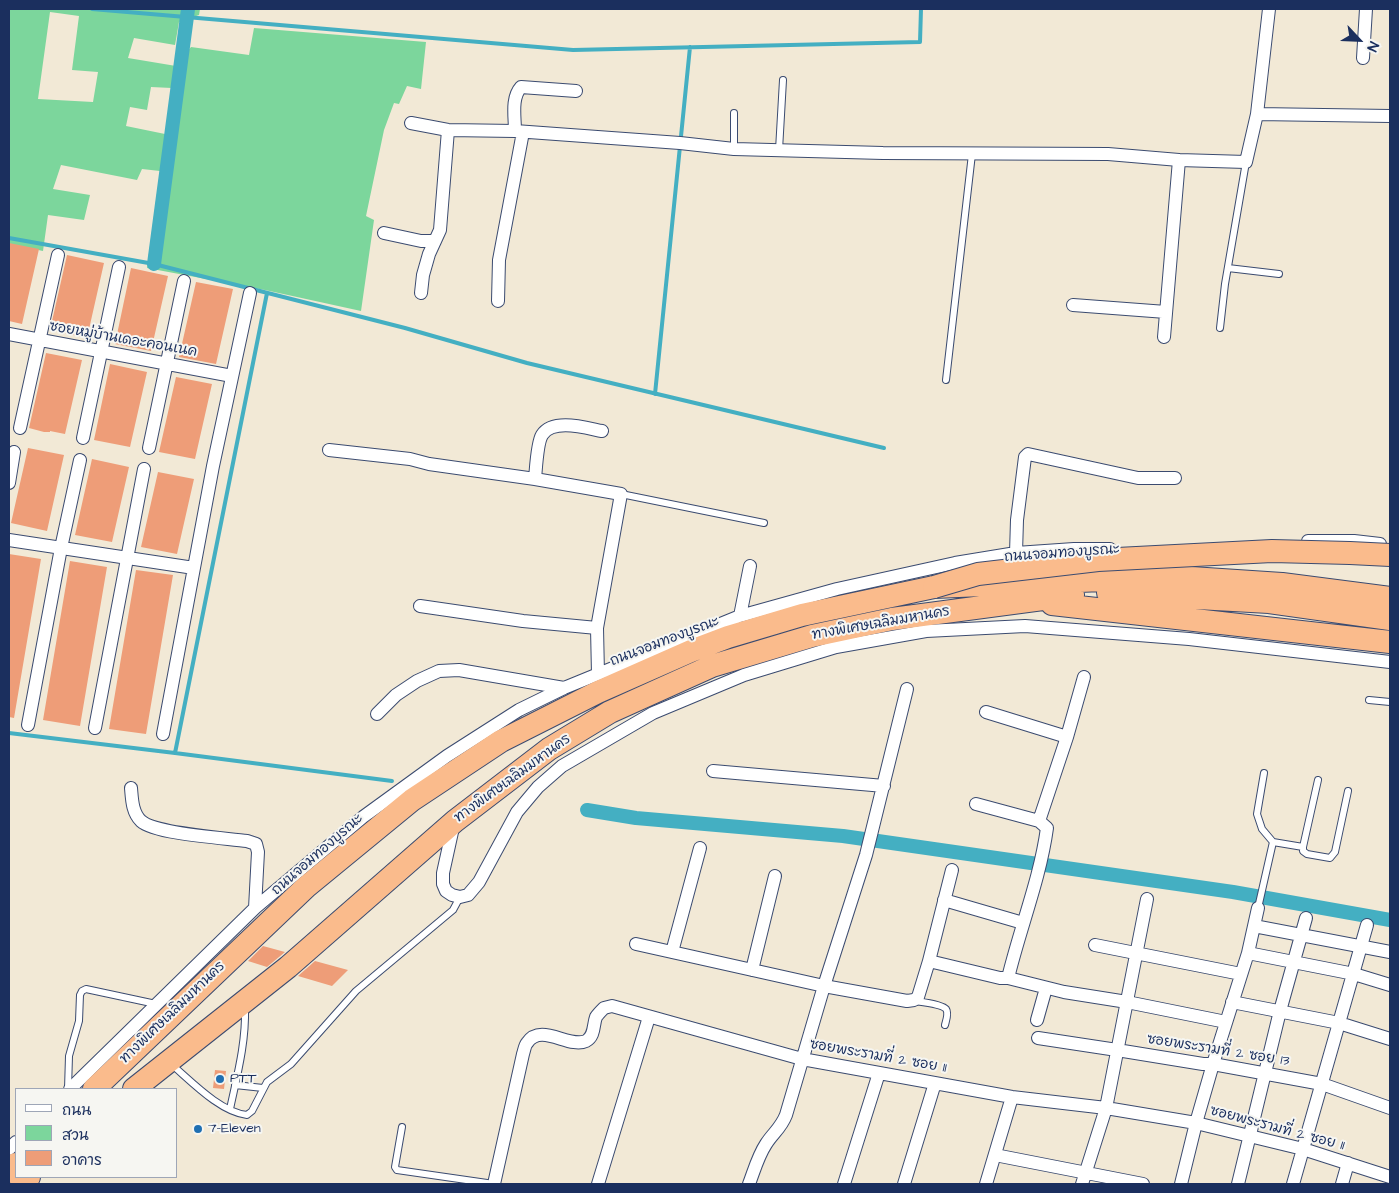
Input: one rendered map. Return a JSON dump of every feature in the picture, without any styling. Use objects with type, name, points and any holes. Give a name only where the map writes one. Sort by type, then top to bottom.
[{"type":"highway","points":[[934,587],[978,574],[1098,560],[1272,551],[1390,555]]},
{"type":"highway","points":[[934,587],[1176,577],[1282,584],[1390,598]]},
{"type":"highway","name":"ทางพิเศษเฉลิมมหานคร","points":[[95,1088],[306,887],[412,800],[501,741],[598,692],[691,651],[728,637],[802,615],[934,587]]},
{"type":"highway","points":[[1024,601],[1096,592],[1269,602],[1390,619]]},
{"type":"highway","points":[[1024,601],[1390,642]]},
{"type":"highway","name":"ทางพิเศษเฉลิมมหานคร","points":[[135,1088],[288,967],[455,821],[549,749],[610,712],[712,666],[812,636],[892,619],[1024,601]]},
{"type":"street","points":[[411,124],[448,130],[519,132],[734,149],[879,153],[1108,154],[1179,160],[1246,162],[1257,114],[1269,9]]},
{"type":"street","points":[[1364,58],[1366,9]]},
{"type":"street","points":[[498,301],[498,260],[519,132],[514,102],[518,90],[521,86],[576,91]]},
{"type":"street","points":[[1257,114],[1362,114],[1390,116]]},
{"type":"street","points":[[421,293],[423,275],[429,254],[440,230],[448,130]]},
{"type":"street","points":[[1164,337],[1179,160]]},
{"type":"street","points":[[384,233],[421,241],[435,240]]},
{"type":"street","points":[[20,428],[58,255]]},
{"type":"street","points":[[83,438],[119,267]]},
{"type":"street","points":[[149,448],[184,281]]},
{"type":"street","points":[[163,734],[213,466],[250,293]]},
{"type":"street","points":[[1072,305],[1166,312]]},
{"type":"street","name":"ซอยหมู่บ้านเดอะคอนเนค","points":[[9,334],[232,376]]},
{"type":"street","points":[[535,479],[542,435],[549,429],[570,425],[602,431]]},
{"type":"street","points":[[329,450],[410,459],[429,464],[535,479],[621,494],[597,628],[598,674]]},
{"type":"street","points":[[9,483],[14,452]]},
{"type":"street","points":[[1016,554],[1018,512],[1025,457],[1028,454],[1138,478],[1176,478]]},
{"type":"street","points":[[28,725],[61,548],[80,460]]},
{"type":"street","points":[[95,728],[144,469]]},
{"type":"street","points":[[9,540],[194,568]]},
{"type":"street","name":"ถนนจอมทองบูรณะ","points":[[70,1088],[255,908],[363,817],[447,756],[519,710],[598,674],[740,616],[837,589],[954,563],[1016,554],[1074,549],[1115,549],[1195,544],[1354,541],[1390,545]]},
{"type":"street","name":"ถนนจอมทองบูรณะ","points":[[89,1088],[206,975],[284,904],[345,850],[418,790],[492,742],[597,685],[667,656],[776,616],[829,604],[876,590],[930,580],[1122,564],[1304,558],[1390,560]]},
{"type":"street","points":[[740,616],[750,566]]},
{"type":"street","points":[[420,606],[530,622],[597,628]]},
{"type":"street","points":[[455,821],[443,873],[443,884],[446,891],[460,897],[468,895],[479,882],[517,812],[538,787],[562,766],[653,713],[744,675],[836,647],[926,632],[1025,626],[1189,639],[1390,662]]},
{"type":"street","points":[[377,714],[396,695],[417,681],[439,672],[459,670],[564,688]]},
{"type":"street","points":[[1039,821],[1067,737],[1084,677]]},
{"type":"street","points":[[749,1184],[761,1152],[784,1122],[824,986],[866,855],[907,689]]},
{"type":"street","points":[[986,712],[1067,737]]},
{"type":"street","points":[[713,772],[884,786]]},
{"type":"street","points":[[131,788],[134,809],[139,819],[146,824],[168,831],[247,840],[256,844],[258,852],[255,908]]},
{"type":"street","points":[[976,804],[1039,821],[1047,828],[1038,872],[1008,978]]},
{"type":"street","points":[[672,952],[700,848]]},
{"type":"street","points":[[636,944],[824,986],[907,1001],[914,1000],[918,997],[929,961],[952,870]]},
{"type":"street","points":[[752,970],[775,876]]},
{"type":"street","points":[[1083,1178],[1106,1108],[1147,899]]},
{"type":"street","points":[[944,900],[1023,923]]},
{"type":"street","points":[[1181,1184],[1213,1064],[1248,953],[1258,908]]},
{"type":"street","points":[[1238,1184],[1280,1011],[1306,918]]},
{"type":"street","points":[[1293,1184],[1367,925]]},
{"type":"street","points":[[1254,926],[1390,952]]},
{"type":"street","points":[[1095,945],[1241,974]]},
{"type":"street","points":[[1248,953],[1354,974],[1390,985]]},
{"type":"street","points":[[929,961],[1064,992],[1127,1002],[1226,1022]]},
{"type":"street","points":[[1038,1020],[1046,988]]},
{"type":"street","points":[[1232,1002],[1340,1023],[1390,1039]]},
{"type":"street","name":"ซอยพระรามที่ 2 ซอย 11","points":[[494,1184],[527,1043],[535,1036],[545,1035],[579,1043],[587,1040],[592,1035],[597,1016],[604,1008],[612,1006],[802,1059],[1012,1096],[1106,1108],[1196,1123],[1303,1148],[1390,1177]]},
{"type":"street","points":[[598,1184],[648,1016]]},
{"type":"street","name":"ซอยพระรามที่ 2 ซอย 13","points":[[1038,1038],[1213,1064],[1322,1084],[1390,1108]]},
{"type":"street","points":[[844,1184],[879,1073]]},
{"type":"street","points":[[904,1184],[934,1083]]},
{"type":"street","points":[[986,1184],[1012,1096]]},
{"type":"street","points":[[995,1154],[1083,1178],[1142,1184]]},
{"type":"street","points":[[1342,1184],[1348,1163]]},
{"type":"lane","points":[[779,150],[783,80]]},
{"type":"lane","points":[[734,113],[734,149]]},
{"type":"lane","points":[[946,380],[972,154]]},
{"type":"lane","points":[[1220,328],[1246,162]]},
{"type":"lane","points":[[1228,268],[1279,274]]},
{"type":"lane","points":[[621,494],[764,523]]},
{"type":"lane","points":[[1369,700],[1390,702]]},
{"type":"lane","points":[[1264,773],[1257,814],[1262,829],[1273,842],[1303,847]]},
{"type":"lane","points":[[1318,780],[1303,847],[1307,854],[1330,858],[1333,856],[1348,791]]},
{"type":"lane","points":[[1258,908],[1273,842]]},
{"type":"lane","points":[[168,1062],[209,1097],[238,1114],[247,1115],[252,1111],[266,1082],[291,1064],[356,990],[453,910],[460,897]]},
{"type":"lane","points":[[69,1088],[69,1056],[79,1021],[80,995],[82,991],[86,989],[158,1004]]},
{"type":"lane","points":[[914,1000],[945,1009],[947,1012],[945,1025]]},
{"type":"lane","points":[[230,1110],[242,1052],[246,1021],[245,1002]]},
{"type":"lane","points":[[235,1085],[263,1088]]},
{"type":"lane","points":[[402,1127],[395,1167],[397,1170],[494,1184]]},
{"type":"green space","points":[[9,9],[200,9],[199,15],[179,22],[175,45],[134,38],[128,58],[176,66],[191,47],[249,55],[254,28],[426,42],[421,89],[407,86],[399,104],[394,103],[384,130],[366,216],[374,220],[361,311],[265,290],[147,268],[160,171],[142,169],[137,180],[61,165],[53,189],[90,195],[84,220],[48,215],[43,251],[9,244]],"holes":[[[50,12],[79,16],[72,70],[98,72],[93,102],[38,99]],[[151,87],[172,88],[165,134],[126,126],[130,107],[147,110]]]},
{"type":"building","points":[[9,243],[39,249],[22,324],[9,321]]},
{"type":"building","points":[[67,255],[104,263],[87,338],[50,330]]},
{"type":"building","points":[[131,268],[168,276],[151,351],[115,344]]},
{"type":"building","points":[[196,282],[233,289],[216,364],[179,357]]},
{"type":"building","points":[[46,353],[82,360],[65,434],[29,428]]},
{"type":"building","points":[[110,364],[147,372],[130,447],[94,440]]},
{"type":"building","points":[[176,377],[212,384],[195,459],[159,452]]},
{"type":"building","points":[[28,448],[64,455],[47,531],[11,523]]},
{"type":"building","points":[[92,459],[129,467],[112,542],[75,535]]},
{"type":"building","points":[[158,472],[194,479],[177,554],[141,547]]},
{"type":"building","points":[[9,554],[41,559],[14,718],[9,717]]},
{"type":"building","points":[[70,561],[107,567],[80,726],[43,720]]},
{"type":"building","points":[[136,570],[173,575],[146,734],[109,729]]},
{"type":"building","points":[[263,946],[285,952],[267,967],[248,961]]},
{"type":"building","points":[[315,961],[348,970],[332,986],[298,976]]},
{"type":"building","name":"PTT","points":[[215,1070],[226,1071],[224,1089],[213,1088]]},
{"type":"waterway","points":[[92,9],[573,50],[920,42],[921,9]]},
{"type":"waterway","points":[[154,264],[188,9]]},
{"type":"waterway","points":[[655,394],[690,47]]},
{"type":"waterway","points":[[9,238],[154,264],[405,328],[527,363],[884,448]]},
{"type":"waterway","points":[[175,753],[267,293]]},
{"type":"waterway","points":[[9,733],[392,781]]},
{"type":"waterway","points":[[587,810],[636,818],[843,836],[1233,892],[1390,920]]},
{"type":"place","name":"PTT","points":[[220,1079]]},
{"type":"place","name":"7-Eleven","points":[[198,1129]]}]
